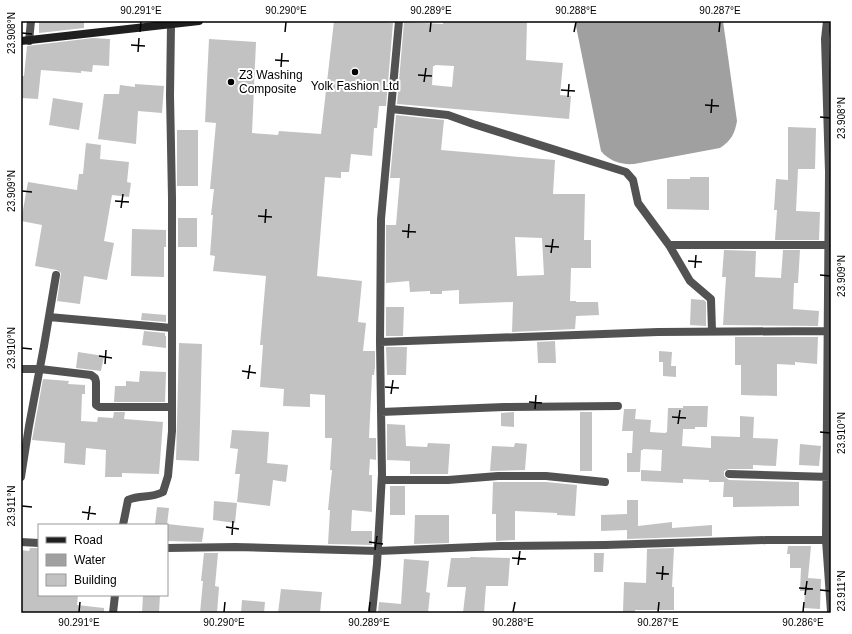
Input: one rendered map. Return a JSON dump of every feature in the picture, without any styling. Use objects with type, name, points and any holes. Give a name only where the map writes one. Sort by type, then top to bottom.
[{"type":"main road","points":[[25,41],[160,23],[171,24],[199,21]]},
{"type":"street","points":[[25,41],[31,21]]},
{"type":"street","points":[[372,613],[378,551],[382,480],[380,342],[382,219],[398,21]]},
{"type":"street","points":[[823,613],[831,612],[828,540],[827,331],[829,172],[826,21]]},
{"type":"street","points":[[123,524],[128,500],[136,496],[150,497],[163,492],[166,484],[172,431],[171,24]]},
{"type":"street","points":[[391,109],[448,115],[626,172],[633,180],[638,203],[669,245],[690,281],[712,299],[712,331]]},
{"type":"street","points":[[669,245],[829,245]]},
{"type":"street","points":[[21,477],[56,275]]},
{"type":"street","points":[[49,317],[172,328]]},
{"type":"street","points":[[380,342],[712,331],[827,331]]},
{"type":"street","points":[[21,369],[40,369],[91,375],[95,378],[96,382],[96,405],[99,407],[172,407]]},
{"type":"street","points":[[381,412],[504,407],[618,406]]},
{"type":"street","points":[[729,474],[828,477]]},
{"type":"street","points":[[382,480],[448,480],[498,476],[546,476],[606,482]]},
{"type":"street","points":[[168,548],[235,547],[378,551],[500,546],[828,540]]},
{"type":"street","points":[[21,542],[38,543]]},
{"type":"street","points":[[113,613],[115,596]]},
{"type":"water","points":[[575,21],[723,21],[737,121],[734,133],[730,140],[720,148],[634,164],[620,163],[612,160],[604,154],[601,151]]},
{"type":"building","points":[[39,21],[84,21],[84,28],[39,33]]},
{"type":"building","points":[[334,21],[378,21],[393,23],[386,106],[379,106],[377,128],[374,128],[372,156],[351,154],[349,172],[341,172],[341,178],[325,177],[317,276],[362,281],[358,322],[366,323],[363,351],[375,351],[374,375],[372,375],[369,438],[376,438],[376,460],[370,459],[369,475],[372,475],[372,512],[352,510],[351,531],[372,531],[372,545],[328,544],[330,510],[328,510],[332,470],[330,470],[332,438],[325,438],[325,395],[310,394],[310,407],[283,406],[284,389],[260,387],[263,345],[260,345],[266,276],[213,271],[215,256],[210,255],[213,215],[211,215],[214,189],[210,189],[216,123],[205,122],[209,39],[256,42],[252,133],[278,135],[279,131],[321,134]]},
{"type":"building","points":[[443,21],[527,21],[526,60],[563,63],[560,95],[571,96],[569,119],[397,104],[404,22],[443,24]],"holes":[[[433,66],[454,66],[452,87],[432,85]]]},
{"type":"building","points":[[93,38],[110,39],[109,66],[93,65],[92,72],[81,71],[81,73],[41,70],[38,99],[21,98],[21,76],[24,76],[27,46]]},
{"type":"building","points":[[135,84],[164,86],[162,113],[138,111],[136,144],[98,139],[104,94],[119,94],[120,85],[135,87]]},
{"type":"building","points":[[53,98],[83,103],[79,130],[49,125]]},
{"type":"building","points":[[396,115],[444,120],[441,150],[555,160],[553,194],[585,194],[584,240],[591,240],[591,268],[571,268],[570,301],[598,302],[599,315],[576,316],[575,329],[512,332],[513,302],[459,304],[459,290],[442,291],[442,294],[430,294],[430,291],[410,292],[409,281],[386,283],[386,225],[396,225],[400,178],[390,178]],"holes":[[[515,237],[542,238],[544,275],[517,276]]]},
{"type":"building","points":[[788,127],[816,128],[815,169],[798,169],[796,211],[820,212],[819,240],[775,240],[777,210],[774,210],[776,179],[788,180]]},
{"type":"building","points":[[177,130],[198,130],[198,186],[177,186]]},
{"type":"building","points":[[86,143],[101,145],[100,159],[129,162],[127,182],[131,183],[129,197],[112,195],[104,241],[114,243],[107,280],[84,276],[80,304],[57,301],[61,273],[57,270],[35,266],[42,225],[21,221],[28,182],[77,190],[79,174],[83,174]]},
{"type":"building","points":[[690,177],[709,177],[709,210],[667,209],[667,179],[690,179]]},
{"type":"building","points":[[178,218],[197,218],[197,247],[178,247]]},
{"type":"building","points":[[132,229],[166,230],[166,247],[164,247],[164,277],[131,276]]},
{"type":"building","points":[[724,250],[756,251],[755,277],[781,278],[783,250],[800,250],[798,283],[794,283],[793,309],[819,311],[818,326],[723,325],[726,277],[722,277]]},
{"type":"building","points":[[691,299],[704,300],[706,302],[706,326],[690,325]]},
{"type":"building","points":[[386,307],[404,307],[403,336],[386,336]]},
{"type":"building","points":[[142,313],[166,315],[166,322],[141,320]]},
{"type":"building","points":[[144,331],[165,333],[166,348],[142,345]]},
{"type":"building","points":[[735,337],[818,337],[817,364],[795,362],[795,365],[777,364],[777,396],[741,395],[741,365],[735,365]]},
{"type":"building","points":[[555,341],[556,363],[538,363],[537,342]]},
{"type":"building","points":[[179,343],[202,344],[199,461],[176,460]]},
{"type":"building","points":[[386,347],[407,347],[406,375],[387,375]]},
{"type":"building","points":[[659,351],[672,352],[671,366],[676,366],[676,377],[663,376],[663,362],[659,362]]},
{"type":"building","points":[[78,352],[104,356],[101,371],[76,368]]},
{"type":"building","points":[[140,371],[166,372],[165,402],[114,402],[115,386],[126,386],[126,381],[139,382]]},
{"type":"building","points":[[43,379],[69,381],[68,384],[85,385],[85,394],[82,394],[81,421],[97,422],[98,417],[113,418],[114,412],[125,412],[124,419],[163,422],[159,474],[122,473],[122,477],[105,477],[106,450],[86,448],[85,465],[64,463],[65,443],[32,440]]},
{"type":"building","points":[[683,406],[708,406],[707,427],[683,429],[682,446],[711,448],[711,436],[740,437],[740,416],[754,417],[753,438],[778,439],[776,466],[753,465],[753,469],[729,469],[724,471],[724,476],[729,480],[799,482],[799,506],[733,507],[733,497],[723,497],[724,482],[683,479],[683,483],[641,481],[641,470],[661,471],[662,450],[641,450],[640,472],[627,472],[627,453],[632,453],[633,431],[622,431],[624,409],[636,409],[635,419],[651,420],[650,432],[665,433],[667,432],[668,408],[683,408]]},
{"type":"building","points":[[514,412],[514,427],[501,426],[501,413]]},
{"type":"building","points":[[580,412],[592,412],[592,471],[580,471]]},
{"type":"building","points":[[387,424],[405,425],[406,446],[427,447],[428,443],[450,444],[448,474],[410,474],[410,461],[387,460]]},
{"type":"building","points":[[232,430],[269,432],[267,463],[288,465],[286,482],[273,480],[270,506],[237,502],[240,474],[235,474],[238,449],[230,448]]},
{"type":"building","points":[[515,443],[527,444],[525,470],[490,471],[492,446],[514,447]]},
{"type":"building","points":[[800,444],[821,446],[819,466],[799,465]]},
{"type":"building","points":[[493,482],[546,482],[577,485],[575,516],[557,515],[557,513],[515,511],[515,540],[496,541],[496,514],[492,514]]},
{"type":"building","points":[[390,486],[405,486],[405,515],[390,515]]},
{"type":"building","points":[[627,500],[638,500],[638,526],[672,522],[672,528],[712,525],[712,536],[627,539],[627,530],[601,531],[601,515],[627,514]]},
{"type":"building","points":[[214,501],[237,503],[235,523],[213,520]]},
{"type":"building","points":[[157,507],[169,508],[167,524],[155,524]]},
{"type":"building","points":[[415,515],[449,515],[449,543],[414,544]]},
{"type":"building","points":[[168,524],[204,528],[202,542],[168,541]]},
{"type":"building","points":[[788,546],[811,546],[808,578],[821,579],[820,609],[804,608],[805,591],[800,591],[801,568],[790,568],[790,554],[787,554]]},
{"type":"building","points":[[30,548],[38,548],[38,596],[78,596],[77,605],[104,608],[104,613],[21,613],[21,550],[29,551]]},
{"type":"building","points":[[674,548],[672,587],[674,587],[674,610],[635,610],[635,612],[623,612],[624,582],[646,583],[647,549]]},
{"type":"building","points":[[204,553],[218,553],[215,586],[219,587],[217,613],[200,613]]},
{"type":"building","points":[[594,553],[604,553],[603,572],[594,572]]},
{"type":"building","points":[[451,558],[510,558],[508,586],[486,586],[484,613],[463,613],[466,587],[447,587]]},
{"type":"building","points":[[404,559],[429,561],[426,592],[430,593],[428,613],[378,613],[379,602],[401,604]]},
{"type":"building","points":[[281,589],[322,592],[320,613],[278,613]]},
{"type":"building","points":[[143,596],[160,596],[159,613],[142,613]]},
{"type":"building","points":[[242,600],[265,602],[264,613],[241,613]]},
{"type":"place","name":"Yolk Fashion Ltd","points":[[355,72]]},
{"type":"place","name":"Z3 Washing Composite","points":[[231,82]]}]
